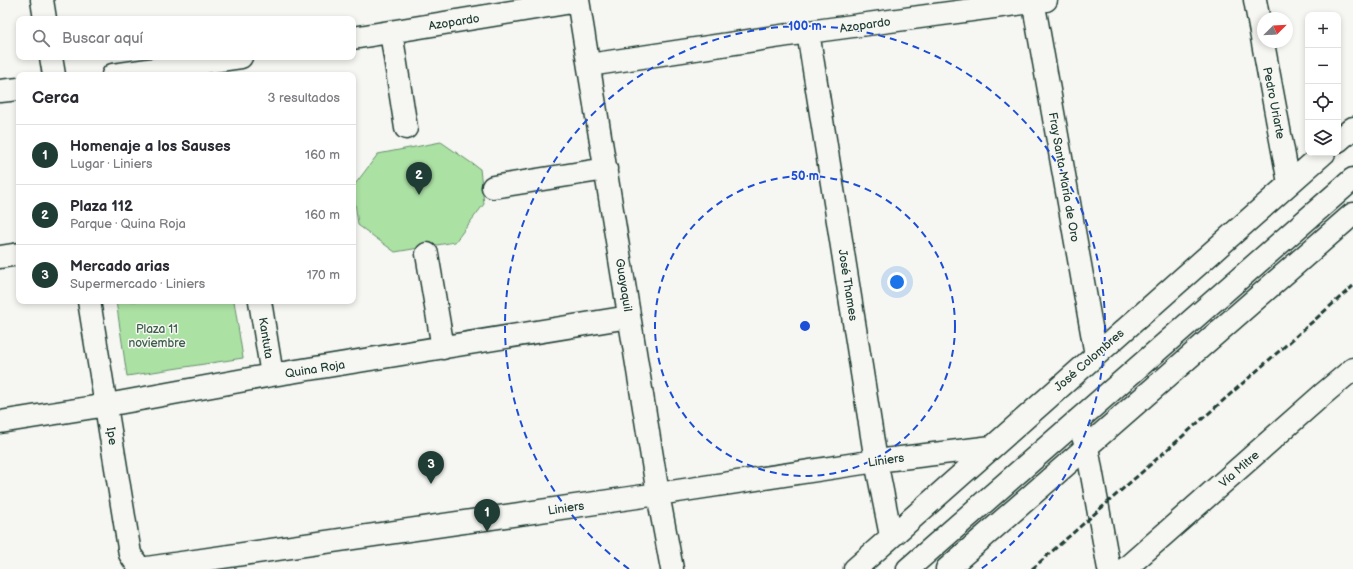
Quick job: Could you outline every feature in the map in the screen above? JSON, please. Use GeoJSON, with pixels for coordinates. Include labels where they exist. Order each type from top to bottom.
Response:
{"type":"FeatureCollection","features":[{"type":"Feature","properties":{"kind":"street"},"geometry":{"type":"LineString","coordinates":[[42,0],[45,16]]}},
{"type":"Feature","properties":{"kind":"street","name":"Azopardo"},"geometry":{"type":"LineString","coordinates":[[356,38],[578,0]]}},
{"type":"Feature","properties":{"kind":"street","name":"Guayaquil"},"geometry":{"type":"LineString","coordinates":[[578,0],[658,494],[672,569]]}},
{"type":"Feature","properties":{"kind":"street","name":"Pedro Uriarte"},"geometry":{"type":"LineString","coordinates":[[1255,0],[1289,183]]}},
{"type":"Feature","properties":{"kind":"street","name":"Azopardo"},"geometry":{"type":"LineString","coordinates":[[588,65],[808,32],[1037,1]]}},
{"type":"Feature","properties":{"kind":"street","name":"Fray Santa María de Oro"},"geometry":{"type":"LineString","coordinates":[[1037,1],[1096,355]]}},
{"type":"Feature","properties":{"kind":"street"},"geometry":{"type":"LineString","coordinates":[[390,32],[406,128]]}},
{"type":"Feature","properties":{"kind":"street","name":"José Thames"},"geometry":{"type":"LineString","coordinates":[[808,32],[876,461],[891,536]]}},
{"type":"Feature","properties":{"kind":"street"},"geometry":{"type":"LineString","coordinates":[[52,60],[54,72]]}},
{"type":"Feature","properties":{"kind":"street"},"geometry":{"type":"LineString","coordinates":[[145,72],[229,64]]}},
{"type":"Feature","properties":{"kind":"street"},"geometry":{"type":"LineString","coordinates":[[0,92],[16,89]]}},
{"type":"Feature","properties":{"kind":"street"},"geometry":{"type":"LineString","coordinates":[[1341,138],[1353,128]]}},
{"type":"Feature","properties":{"kind":"street","name":"José Colombres"},"geometry":{"type":"LineString","coordinates":[[855,569],[1320,156]]}},
{"type":"Feature","properties":{"kind":"street"},"geometry":{"type":"LineString","coordinates":[[493,187],[606,169]]}},
{"type":"Feature","properties":{"kind":"street"},"geometry":{"type":"LineString","coordinates":[[908,569],[1353,179]]}},
{"type":"Feature","properties":{"kind":"street"},"geometry":{"type":"LineString","coordinates":[[947,569],[1353,214]]}},
{"type":"Feature","properties":{"kind":"street"},"geometry":{"type":"LineString","coordinates":[[0,257],[16,254]]}},
{"type":"Feature","properties":{"kind":"street"},"geometry":{"type":"LineString","coordinates":[[427,254],[443,348]]}},
{"type":"Feature","properties":{"kind":"street","name":"Ipe"},"geometry":{"type":"LineString","coordinates":[[90,304],[130,554],[140,569]]}},
{"type":"Feature","properties":{"kind":"street","name":"Kantuta"},"geometry":{"type":"LineString","coordinates":[[260,304],[272,375]]}},
{"type":"Feature","properties":{"kind":"street","name":"Quina Roja"},"geometry":{"type":"LineString","coordinates":[[0,422],[107,405],[272,375],[629,317]]}},
{"type":"Feature","properties":{"kind":"street","name":"Vía Mitre"},"geometry":{"type":"LineString","coordinates":[[1125,569],[1353,369]]}},
{"type":"Feature","properties":{"kind":"street"},"geometry":{"type":"LineString","coordinates":[[1322,395],[1353,390]]}},
{"type":"Feature","properties":{"kind":"street"},"geometry":{"type":"LineString","coordinates":[[1077,421],[1087,446],[1109,569]]}},
{"type":"Feature","properties":{"kind":"street","name":"Liniers"},"geometry":{"type":"LineString","coordinates":[[140,569],[876,461],[992,447]]}},
{"type":"Feature","properties":{"kind":"green space"},"geometry":{"type":"Polygon","coordinates":[[[441,142],[480,169],[484,204],[455,242],[395,252],[358,225],[356,210],[356,183],[378,154],[441,142]]]}},
{"type":"Feature","properties":{"kind":"green space","name":"Plaza 11 noviembre"},"geometry":{"type":"Polygon","coordinates":[[[116,304],[234,304],[243,358],[127,376],[116,304]]]}},
{"type":"Feature","properties":{"kind":"railway"},"geometry":{"type":"LineString","coordinates":[[1032,569],[1353,286]]}},
{"type":"Feature","properties":{"kind":"place","name":"Plaza 112"},"geometry":{"type":"Point","coordinates":[419,195]}},
{"type":"Feature","properties":{"kind":"place","name":"Mercado arias"},"geometry":{"type":"Point","coordinates":[431,484]}},
{"type":"Feature","properties":{"kind":"place","name":"Homenaje a los Sauses"},"geometry":{"type":"Point","coordinates":[487,532]}}]}
